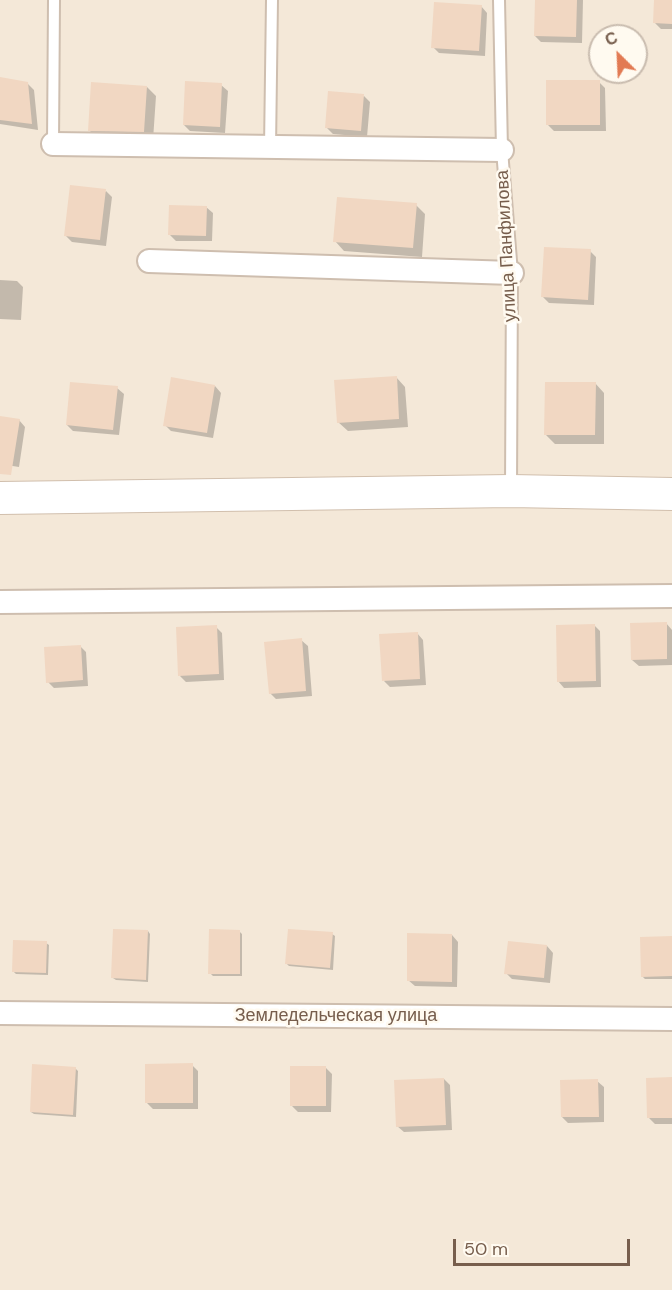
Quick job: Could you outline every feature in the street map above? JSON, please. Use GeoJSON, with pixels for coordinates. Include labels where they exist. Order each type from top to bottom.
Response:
{"type":"FeatureCollection","features":[{"type":"Feature","properties":{"kind":"main road"},"geometry":{"type":"LineString","coordinates":[[0,498],[511,491],[672,494]]}},
{"type":"Feature","properties":{"kind":"street"},"geometry":{"type":"LineString","coordinates":[[53,144],[270,149],[502,150]]}},
{"type":"Feature","properties":{"kind":"street"},"geometry":{"type":"LineString","coordinates":[[149,261],[512,273]]}},
{"type":"Feature","properties":{"kind":"street"},"geometry":{"type":"LineString","coordinates":[[0,602],[672,596]]}},
{"type":"Feature","properties":{"kind":"street","name":"Земледельческая улица"},"geometry":{"type":"LineString","coordinates":[[0,1013],[672,1019]]}},
{"type":"Feature","properties":{"kind":"lane"},"geometry":{"type":"LineString","coordinates":[[53,144],[54,0]]}},
{"type":"Feature","properties":{"kind":"lane"},"geometry":{"type":"LineString","coordinates":[[270,149],[272,0]]}},
{"type":"Feature","properties":{"kind":"lane","name":"улица Панфилова"},"geometry":{"type":"LineString","coordinates":[[499,0],[502,150],[512,273],[511,491]]}},
{"type":"Feature","properties":{"kind":"shaded area"},"geometry":{"type":"Polygon","coordinates":[[[0,0],[672,0],[672,1290],[0,1290],[0,0]]]}},
{"type":"Feature","properties":{"kind":"building"},"geometry":{"type":"Polygon","coordinates":[[[535,0],[577,0],[576,37],[534,36],[535,0]]]}},
{"type":"Feature","properties":{"kind":"building"},"geometry":{"type":"Polygon","coordinates":[[[654,0],[672,0],[672,24],[653,23],[654,0]]]}},
{"type":"Feature","properties":{"kind":"building"},"geometry":{"type":"Polygon","coordinates":[[[434,2],[482,5],[479,51],[431,48],[434,2]]]}},
{"type":"Feature","properties":{"kind":"building"},"geometry":{"type":"Polygon","coordinates":[[[0,77],[28,82],[32,124],[0,120],[0,77]]]}},
{"type":"Feature","properties":{"kind":"building"},"geometry":{"type":"Polygon","coordinates":[[[546,80],[588,80],[588,84],[600,84],[600,125],[546,125],[546,80]]]}},
{"type":"Feature","properties":{"kind":"building"},"geometry":{"type":"Polygon","coordinates":[[[185,81],[222,83],[220,127],[183,125],[185,81]]]}},
{"type":"Feature","properties":{"kind":"building"},"geometry":{"type":"Polygon","coordinates":[[[91,82],[147,86],[144,132],[88,131],[91,82]]]}},
{"type":"Feature","properties":{"kind":"building"},"geometry":{"type":"Polygon","coordinates":[[[328,91],[364,94],[361,131],[325,128],[328,91]]]}},
{"type":"Feature","properties":{"kind":"building"},"geometry":{"type":"Polygon","coordinates":[[[70,185],[106,189],[100,240],[64,236],[70,185]]]}},
{"type":"Feature","properties":{"kind":"building"},"geometry":{"type":"Polygon","coordinates":[[[337,197],[417,203],[413,248],[333,242],[337,197]]]}},
{"type":"Feature","properties":{"kind":"building"},"geometry":{"type":"Polygon","coordinates":[[[169,205],[207,206],[206,236],[168,235],[169,205]]]}},
{"type":"Feature","properties":{"kind":"building"},"geometry":{"type":"Polygon","coordinates":[[[544,247],[591,249],[588,300],[541,297],[544,247]]]}},
{"type":"Feature","properties":{"kind":"building"},"geometry":{"type":"Polygon","coordinates":[[[397,376],[399,419],[337,423],[334,380],[397,376]]]}},
{"type":"Feature","properties":{"kind":"building"},"geometry":{"type":"Polygon","coordinates":[[[171,377],[215,385],[207,433],[163,426],[171,377]]]}},
{"type":"Feature","properties":{"kind":"building"},"geometry":{"type":"Polygon","coordinates":[[[70,382],[118,386],[113,430],[66,425],[70,382]]]}},
{"type":"Feature","properties":{"kind":"building"},"geometry":{"type":"Polygon","coordinates":[[[545,382],[596,382],[595,435],[544,435],[545,382]]]}},
{"type":"Feature","properties":{"kind":"building"},"geometry":{"type":"Polygon","coordinates":[[[0,416],[20,419],[11,475],[0,474],[0,416]]]}},
{"type":"Feature","properties":{"kind":"building"},"geometry":{"type":"Polygon","coordinates":[[[667,622],[667,659],[631,660],[630,623],[667,622]]]}},
{"type":"Feature","properties":{"kind":"building"},"geometry":{"type":"Polygon","coordinates":[[[595,624],[596,681],[557,682],[556,625],[595,624]]]}},
{"type":"Feature","properties":{"kind":"building"},"geometry":{"type":"Polygon","coordinates":[[[217,625],[219,674],[178,676],[176,627],[217,625]]]}},
{"type":"Feature","properties":{"kind":"building"},"geometry":{"type":"Polygon","coordinates":[[[418,632],[420,679],[382,681],[379,634],[418,632]]]}},
{"type":"Feature","properties":{"kind":"building"},"geometry":{"type":"Polygon","coordinates":[[[302,638],[306,691],[269,694],[264,642],[302,638]]]}},
{"type":"Feature","properties":{"kind":"building"},"geometry":{"type":"Polygon","coordinates":[[[81,645],[83,680],[46,683],[44,647],[81,645]]]}},
{"type":"Feature","properties":{"kind":"building"},"geometry":{"type":"Polygon","coordinates":[[[113,929],[148,930],[146,980],[111,978],[113,929]]]}},
{"type":"Feature","properties":{"kind":"building"},"geometry":{"type":"Polygon","coordinates":[[[209,929],[240,930],[240,974],[208,974],[209,929]]]}},
{"type":"Feature","properties":{"kind":"building"},"geometry":{"type":"Polygon","coordinates":[[[288,929],[333,932],[330,968],[285,964],[288,929]]]}},
{"type":"Feature","properties":{"kind":"building"},"geometry":{"type":"Polygon","coordinates":[[[407,933],[452,934],[452,982],[407,981],[407,933]]]}},
{"type":"Feature","properties":{"kind":"building"},"geometry":{"type":"Polygon","coordinates":[[[672,936],[672,976],[641,977],[640,937],[672,936]]]}},
{"type":"Feature","properties":{"kind":"building"},"geometry":{"type":"Polygon","coordinates":[[[13,940],[47,941],[46,973],[12,972],[13,940]]]}},
{"type":"Feature","properties":{"kind":"building"},"geometry":{"type":"Polygon","coordinates":[[[508,941],[547,945],[544,978],[504,974],[508,941]]]}},
{"type":"Feature","properties":{"kind":"building"},"geometry":{"type":"Polygon","coordinates":[[[193,1063],[193,1103],[145,1103],[145,1064],[193,1063]]]}},
{"type":"Feature","properties":{"kind":"building"},"geometry":{"type":"Polygon","coordinates":[[[32,1064],[76,1067],[73,1115],[30,1112],[32,1064]]]}},
{"type":"Feature","properties":{"kind":"building"},"geometry":{"type":"Polygon","coordinates":[[[290,1066],[326,1066],[326,1106],[290,1106],[290,1066]]]}},
{"type":"Feature","properties":{"kind":"building"},"geometry":{"type":"Polygon","coordinates":[[[672,1077],[672,1118],[647,1118],[646,1078],[672,1077]]]}},
{"type":"Feature","properties":{"kind":"building"},"geometry":{"type":"Polygon","coordinates":[[[444,1078],[446,1125],[396,1127],[394,1080],[444,1078]]]}},
{"type":"Feature","properties":{"kind":"building"},"geometry":{"type":"Polygon","coordinates":[[[598,1079],[599,1117],[561,1117],[560,1080],[598,1079]]]}}]}
